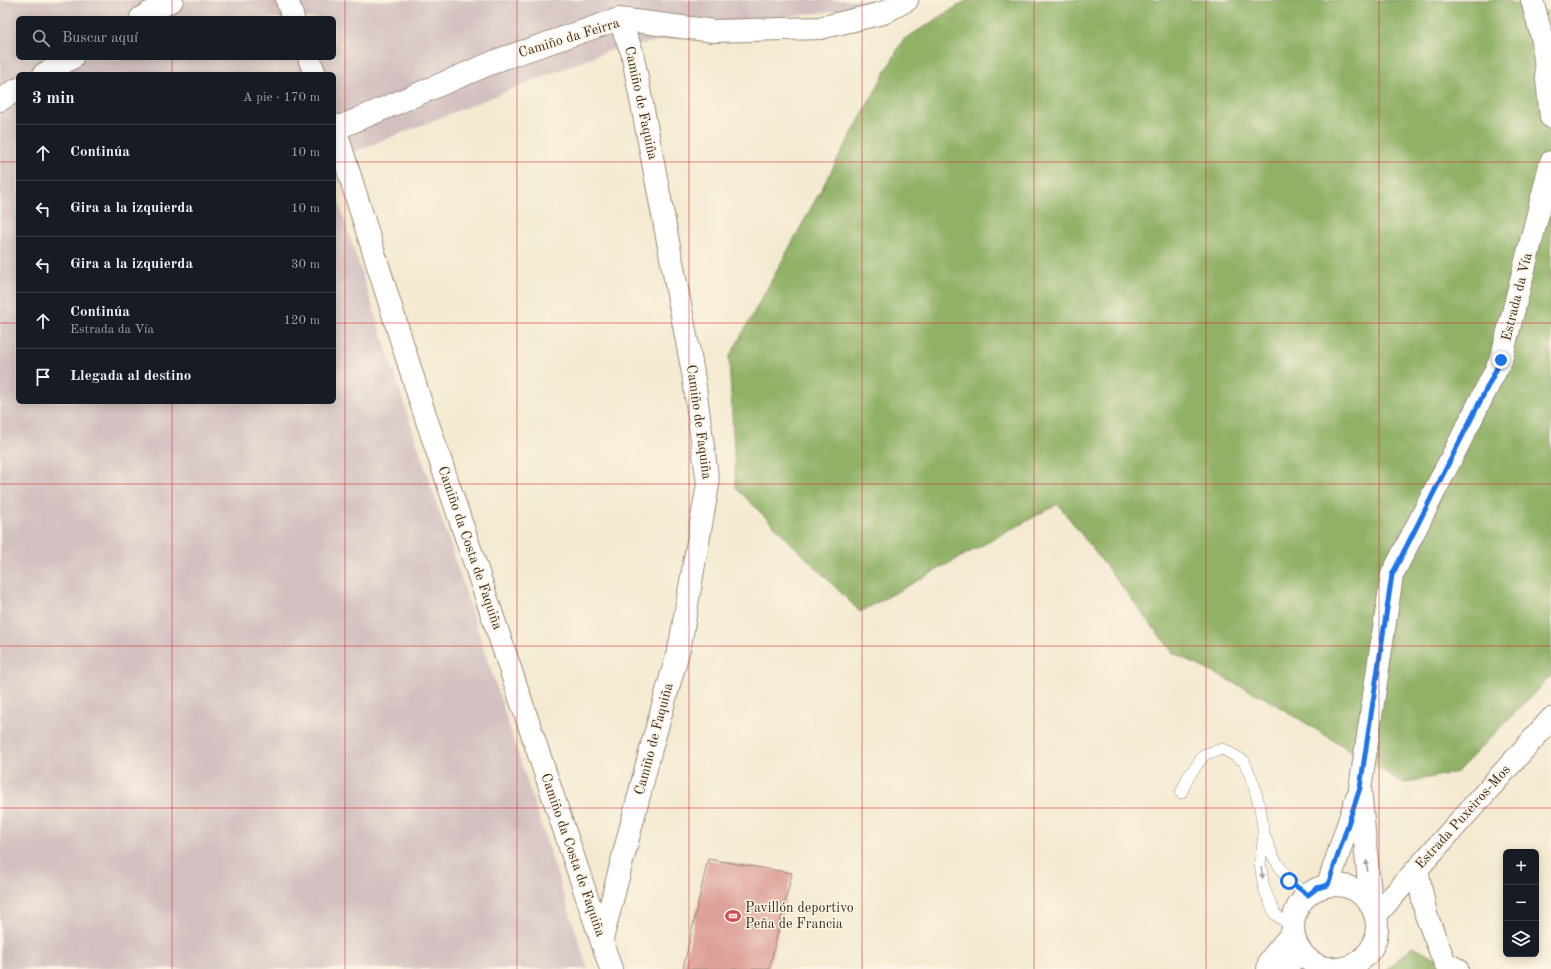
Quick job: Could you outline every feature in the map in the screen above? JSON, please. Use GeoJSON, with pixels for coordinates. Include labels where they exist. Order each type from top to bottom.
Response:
{"type":"FeatureCollection","features":[{"type":"Feature","properties":{"kind":"street"},"geometry":{"type":"LineString","coordinates":[[144,16],[172,0]]}},
{"type":"Feature","properties":{"kind":"street"},"geometry":{"type":"LineString","coordinates":[[287,0],[292,16]]}},
{"type":"Feature","properties":{"kind":"street","name":"Camiño da Feirra"},"geometry":{"type":"LineString","coordinates":[[336,127],[501,59],[619,20],[714,31],[820,28],[883,13],[907,0]]}},
{"type":"Feature","properties":{"kind":"street"},"geometry":{"type":"LineString","coordinates":[[1532,0],[1543,41],[1551,117]]}},
{"type":"Feature","properties":{"kind":"street","name":"Camiño de Faquiña"},"geometry":{"type":"LineString","coordinates":[[602,939],[652,745],[680,645],[708,484],[693,373],[632,52],[619,20]]}},
{"type":"Feature","properties":{"kind":"street"},"geometry":{"type":"LineString","coordinates":[[48,72],[68,60]]}},
{"type":"Feature","properties":{"kind":"street"},"geometry":{"type":"LineString","coordinates":[[310,60],[314,72]]}},
{"type":"Feature","properties":{"kind":"street"},"geometry":{"type":"LineString","coordinates":[[0,100],[16,90]]}},
{"type":"Feature","properties":{"kind":"street","name":"Camiño da Costa de Faquiña"},"geometry":{"type":"LineString","coordinates":[[336,130],[420,400],[611,969]]}},
{"type":"Feature","properties":{"kind":"street","name":"Estrada da Vía"},"geometry":{"type":"LineString","coordinates":[[1360,788],[1392,575],[1501,360],[1551,162]]}},
{"type":"Feature","properties":{"kind":"street","name":"Estrada Puxeiros-Mos"},"geometry":{"type":"LineString","coordinates":[[1373,910],[1417,869],[1551,719]]}},
{"type":"Feature","properties":{"kind":"street"},"geometry":{"type":"LineString","coordinates":[[1328,885],[1360,788]]}},
{"type":"Feature","properties":{"kind":"street"},"geometry":{"type":"LineString","coordinates":[[1296,937],[1310,960],[1320,966],[1332,969],[1355,966],[1371,948],[1376,938],[1377,927],[1373,910],[1360,788]]}},
{"type":"Feature","properties":{"kind":"street"},"geometry":{"type":"LineString","coordinates":[[1417,869],[1426,915],[1445,963],[1457,969]]}},
{"type":"Feature","properties":{"kind":"street"},"geometry":{"type":"LineString","coordinates":[[1284,969],[1296,937],[1294,915],[1299,904],[1317,888],[1328,885],[1341,885],[1353,888],[1363,896],[1373,910]]}},
{"type":"Feature","properties":{"kind":"street"},"geometry":{"type":"LineString","coordinates":[[1268,969],[1270,960],[1296,937]]}},
{"type":"Feature","properties":{"kind":"lane"},"geometry":{"type":"LineString","coordinates":[[1181,793],[1188,777],[1205,754],[1223,749],[1244,761],[1253,782],[1260,808],[1264,834],[1274,858],[1289,881],[1308,895]]}},
{"type":"Feature","properties":{"kind":"lane"},"geometry":{"type":"LineString","coordinates":[[1264,834],[1260,863],[1264,888],[1275,914],[1296,937]]}},
{"type":"Feature","properties":{"kind":"shaded area"},"geometry":{"type":"Polygon","coordinates":[[[0,0],[875,0],[860,8],[797,15],[608,51],[336,159],[336,72],[16,72],[16,404],[336,404],[336,194],[588,969],[0,969],[0,0]]]}},
{"type":"Feature","properties":{"kind":"green space"},"geometry":{"type":"Polygon","coordinates":[[[967,0],[1504,0],[1551,12],[1551,676],[1457,772],[1403,783],[1265,698],[1173,653],[1058,504],[860,612],[736,488],[729,358],[903,40],[967,0]]]}},
{"type":"Feature","properties":{"kind":"green space"},"geometry":{"type":"Polygon","coordinates":[[[1413,946],[1457,969],[1387,969],[1413,946]]]}},
{"type":"Feature","properties":{"kind":"building","name":"Pavillón deportivo Peña de Francia"},"geometry":{"type":"Polygon","coordinates":[[[708,859],[792,873],[769,969],[683,969],[708,859]]]}},
{"type":"Feature","properties":{"kind":"place","name":"Pavillón deportivo Peña de Francia"},"geometry":{"type":"Point","coordinates":[733,916]}},
{"type":"Feature","properties":{"kind":"route"},"geometry":{"type":"LineString","coordinates":[[1289,881],[1308,895],[1317,888],[1328,885],[1360,788],[1392,575],[1501,360]]}}]}
